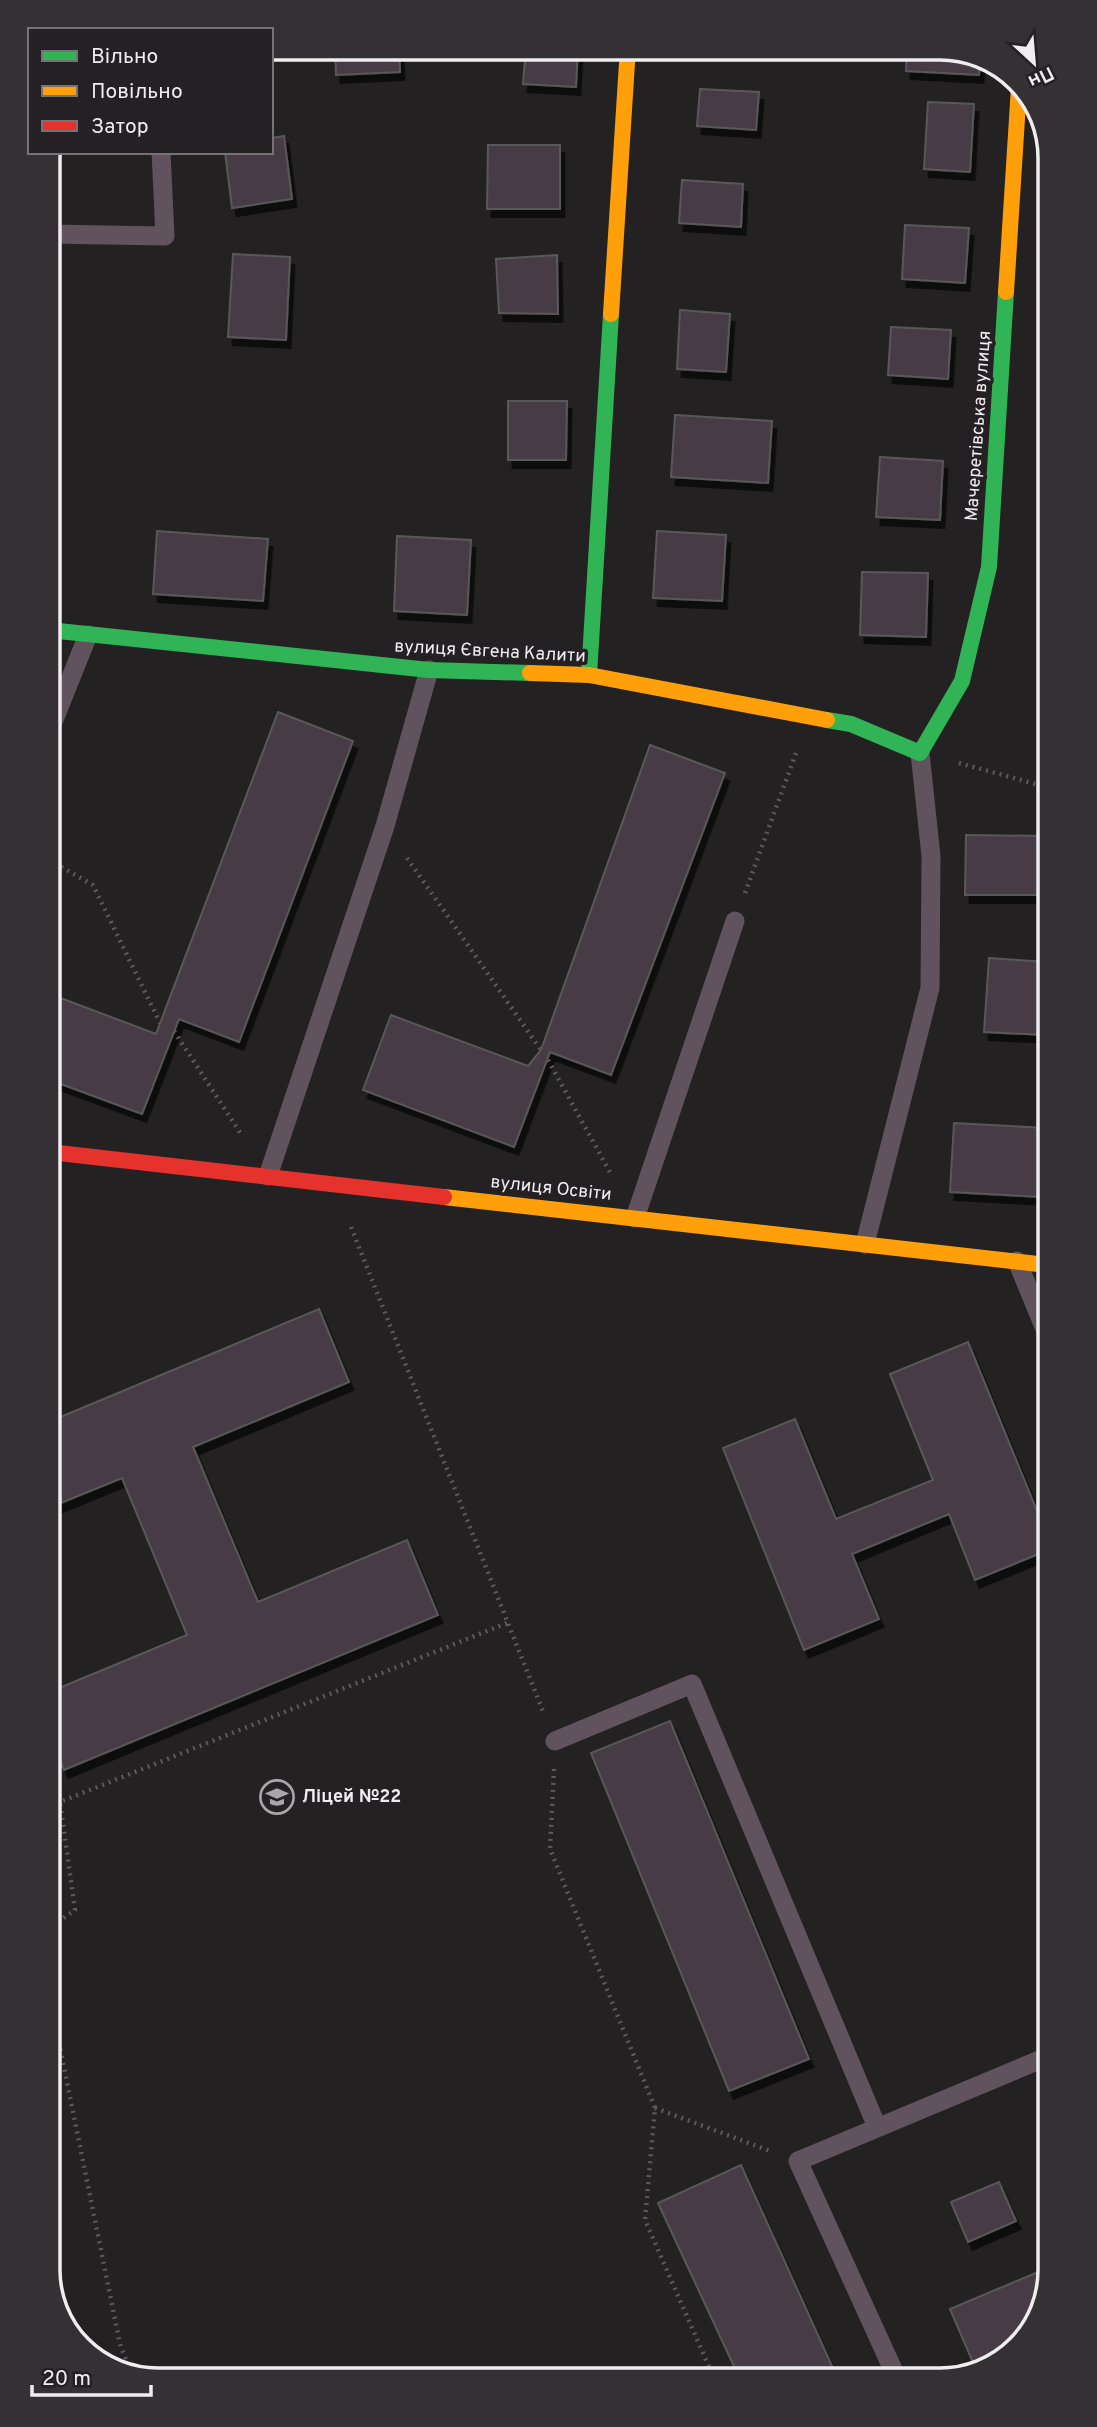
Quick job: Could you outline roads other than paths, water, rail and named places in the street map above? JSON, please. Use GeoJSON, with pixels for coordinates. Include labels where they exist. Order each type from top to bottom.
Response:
{"type":"FeatureCollection","features":[{"type":"Feature","properties":{"kind":"street"},"geometry":{"type":"LineString","coordinates":[[589,675],[627,60]]}},
{"type":"Feature","properties":{"kind":"street","name":"Мачеретівська вулиця"},"geometry":{"type":"LineString","coordinates":[[920,753],[962,681],[989,567],[1018,100]]}},
{"type":"Feature","properties":{"kind":"street","name":"вулиця Євгена Калити"},"geometry":{"type":"LineString","coordinates":[[60,631],[429,670],[589,675],[851,723],[920,753]]}},
{"type":"Feature","properties":{"kind":"street","name":"вулиця Освіти"},"geometry":{"type":"LineString","coordinates":[[60,1153],[1038,1264]]}},
{"type":"Feature","properties":{"kind":"lane"},"geometry":{"type":"LineString","coordinates":[[60,234],[165,236],[161,154]]}},
{"type":"Feature","properties":{"kind":"lane"},"geometry":{"type":"LineString","coordinates":[[60,705],[88,635]]}},
{"type":"Feature","properties":{"kind":"lane"},"geometry":{"type":"LineString","coordinates":[[268,1176],[385,826],[429,670]]}},
{"type":"Feature","properties":{"kind":"lane"},"geometry":{"type":"LineString","coordinates":[[865,1244],[930,989],[931,856],[920,753]]}},
{"type":"Feature","properties":{"kind":"lane"},"geometry":{"type":"LineString","coordinates":[[635,1218],[735,921]]}},
{"type":"Feature","properties":{"kind":"lane"},"geometry":{"type":"LineString","coordinates":[[1017,1261],[1038,1312]]}},
{"type":"Feature","properties":{"kind":"lane"},"geometry":{"type":"LineString","coordinates":[[555,1741],[692,1684],[877,2127]]}},
{"type":"Feature","properties":{"kind":"lane"},"geometry":{"type":"LineString","coordinates":[[892,2368],[797,2161],[1038,2061]]}},
{"type":"Feature","properties":{"kind":"place","name":"Ліцей №22"},"geometry":{"type":"Point","coordinates":[277,1797]}}]}
